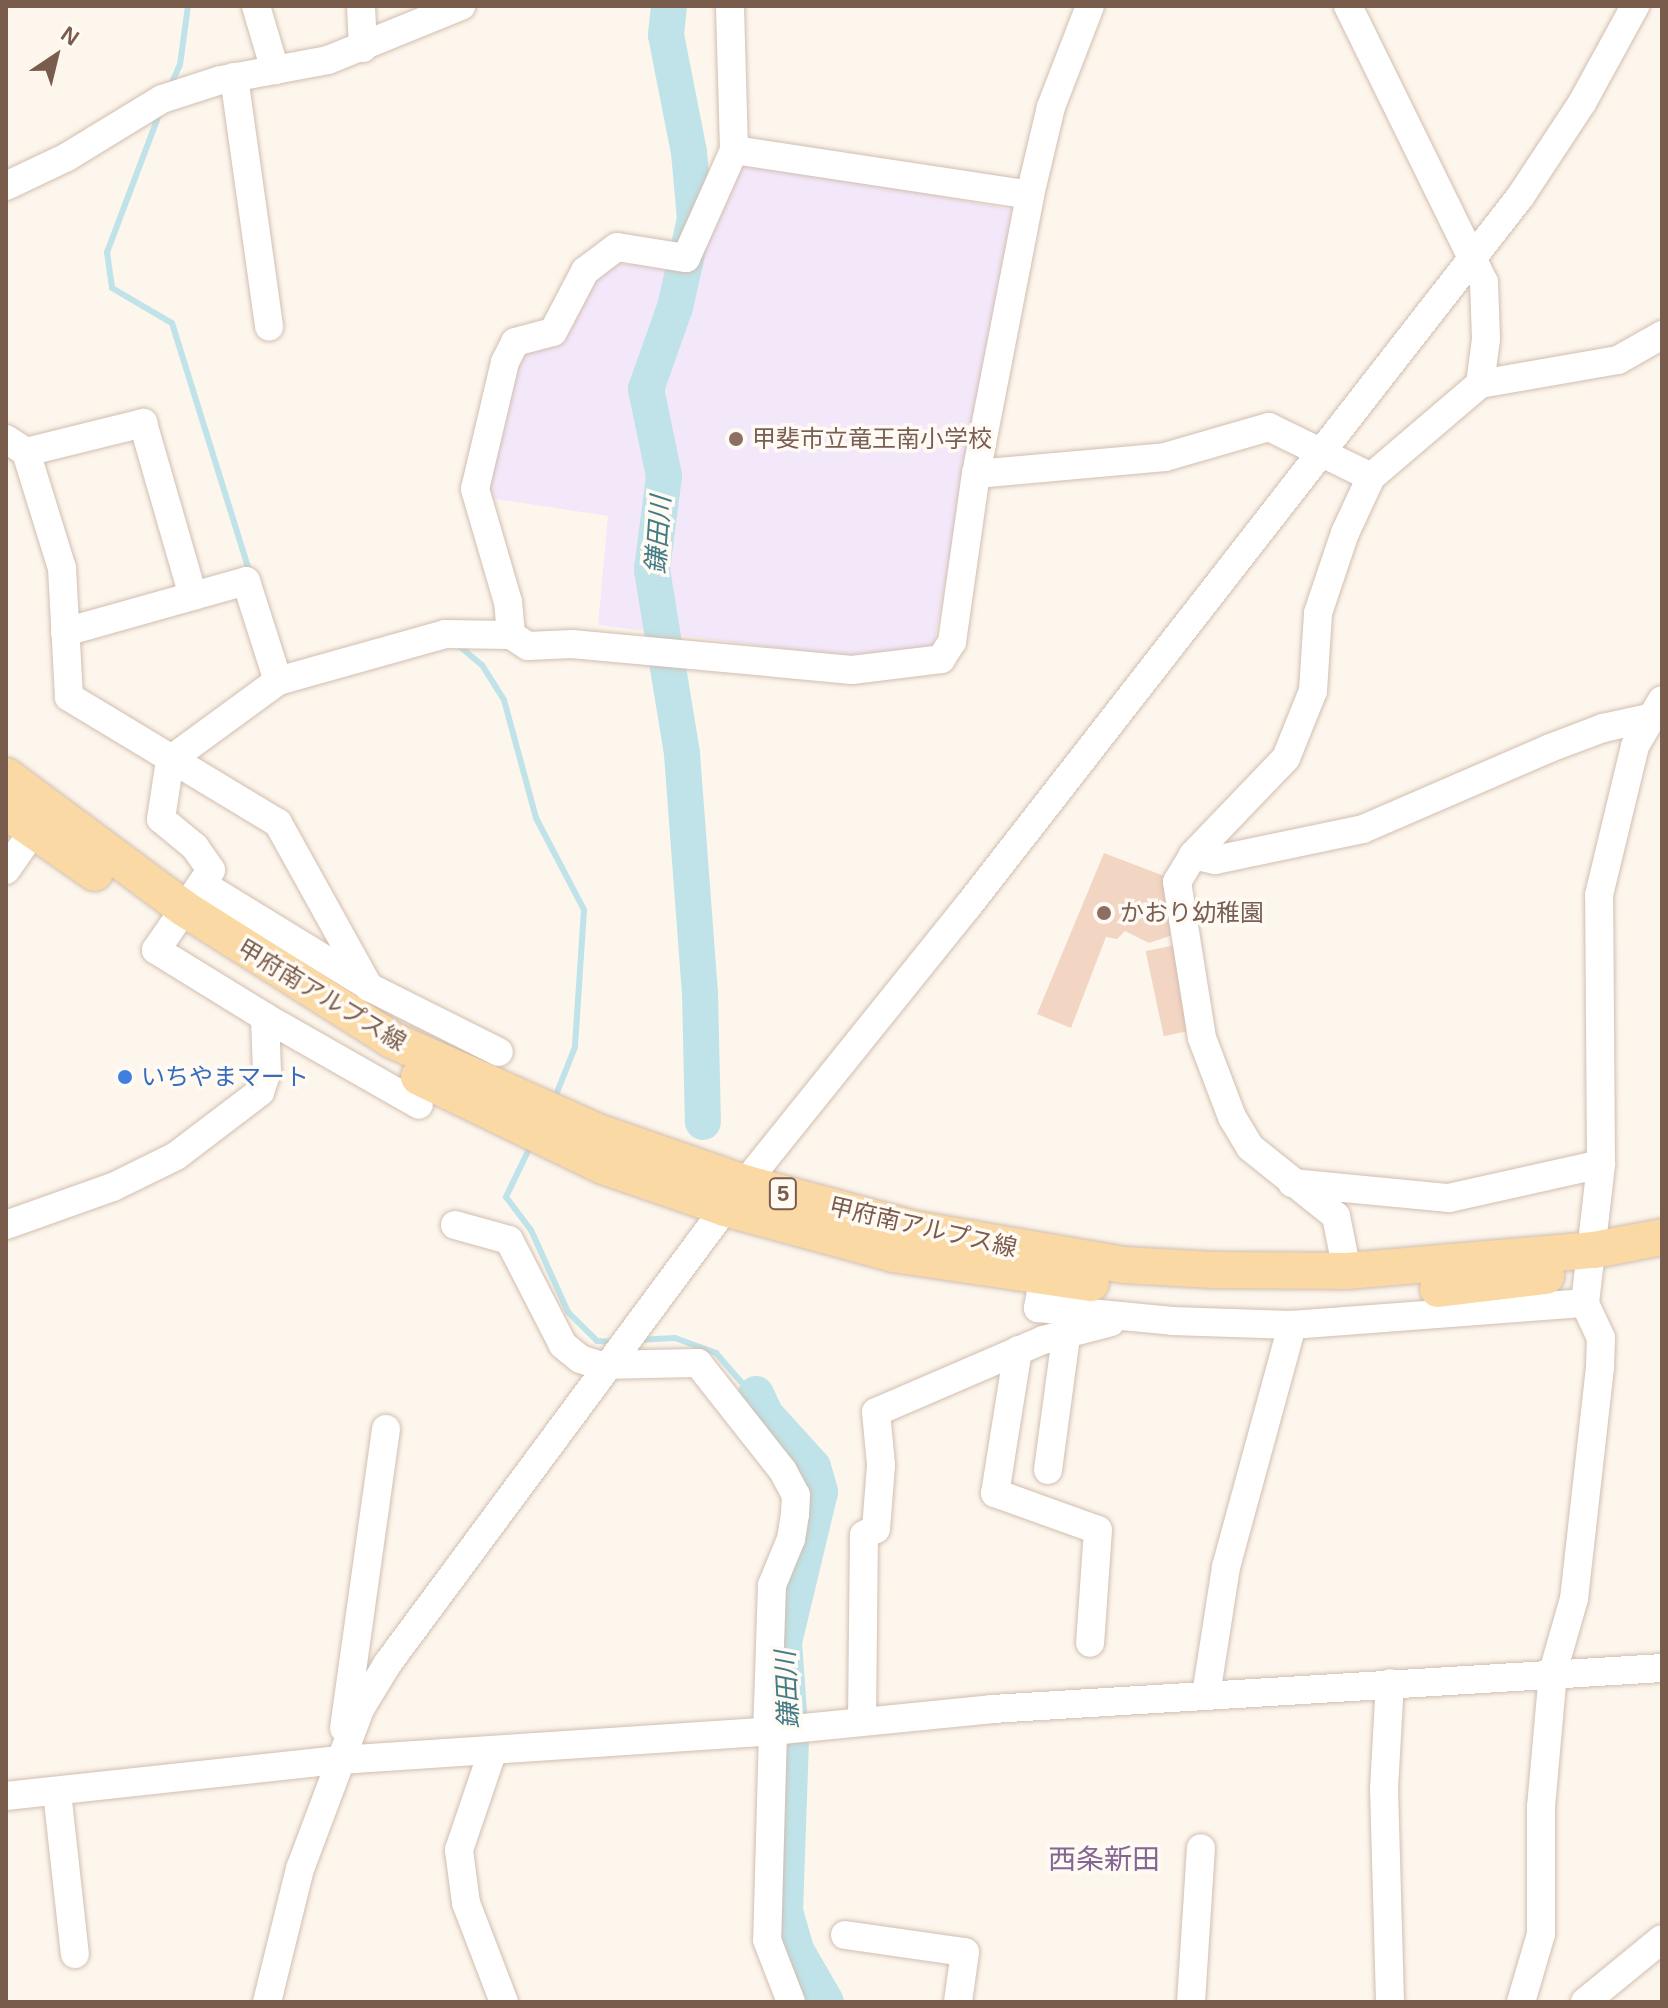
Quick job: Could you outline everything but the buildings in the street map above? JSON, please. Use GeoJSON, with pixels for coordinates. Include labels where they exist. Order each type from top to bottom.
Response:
{"type":"FeatureCollection","features":[{"type":"Feature","properties":{"kind":"main road","name":"甲府南アルプス線"},"geometry":{"type":"LineString","coordinates":[[6,776],[187,907],[325,1026],[456,1097],[603,1166],[736,1196],[894,1254],[1045,1266],[1347,1271],[1662,1257]]}},
{"type":"Feature","properties":{"kind":"main road","name":"甲府南アルプス線"},"geometry":{"type":"LineString","coordinates":[[20,821],[187,907]]}},
{"type":"Feature","properties":{"kind":"main road","name":"甲府南アルプス線"},"geometry":{"type":"LineString","coordinates":[[1045,1266],[1144,1289],[1366,1294],[1497,1284],[1662,1237]]}},
{"type":"Feature","properties":{"kind":"street"},"geometry":{"type":"LineString","coordinates":[[256,6],[275,70]]}},
{"type":"Feature","properties":{"kind":"street"},"geometry":{"type":"LineString","coordinates":[[361,6],[363,48]]}},
{"type":"Feature","properties":{"kind":"street"},"geometry":{"type":"LineString","coordinates":[[6,186],[67,157],[162,99],[234,77],[363,48],[426,13],[461,6]]}},
{"type":"Feature","properties":{"kind":"street"},"geometry":{"type":"LineString","coordinates":[[511,635],[508,602],[475,489],[505,362],[515,342],[553,332],[585,271],[617,247],[686,258],[734,150],[730,6]]}},
{"type":"Feature","properties":{"kind":"street"},"geometry":{"type":"LineString","coordinates":[[419,1105],[156,950],[211,870],[206,859],[161,819],[170,760],[278,681],[445,634],[511,635],[528,646],[572,644],[852,670],[941,659],[952,642],[976,474],[1030,195],[1051,107],[1090,6]]}},
{"type":"Feature","properties":{"kind":"street"},"geometry":{"type":"LineString","coordinates":[[1348,6],[1484,282],[1486,339],[1480,384]]}},
{"type":"Feature","properties":{"kind":"street"},"geometry":{"type":"LineString","coordinates":[[267,2002],[300,1869],[360,1709],[388,1663],[736,1196],[1473,256],[1549,154],[1635,6]]}},
{"type":"Feature","properties":{"kind":"street"},"geometry":{"type":"LineString","coordinates":[[234,77],[269,327]]}},
{"type":"Feature","properties":{"kind":"street"},"geometry":{"type":"LineString","coordinates":[[734,150],[1030,195]]}},
{"type":"Feature","properties":{"kind":"street"},"geometry":{"type":"LineString","coordinates":[[1347,1271],[1336,1216],[1250,1147],[1232,1117],[1202,1038],[1177,902],[1177,882],[1193,855],[1286,758],[1313,691],[1318,613],[1345,533],[1371,477],[1480,384],[1618,360],[1662,335]]}},
{"type":"Feature","properties":{"kind":"street"},"geometry":{"type":"LineString","coordinates":[[193,596],[143,423],[16,446],[62,568],[69,697],[278,823],[369,987]]}},
{"type":"Feature","properties":{"kind":"street"},"geometry":{"type":"LineString","coordinates":[[976,474],[1165,457],[1269,427],[1371,477]]}},
{"type":"Feature","properties":{"kind":"street"},"geometry":{"type":"LineString","coordinates":[[65,632],[246,581],[278,681]]}},
{"type":"Feature","properties":{"kind":"street"},"geometry":{"type":"LineString","coordinates":[[1193,855],[1215,860],[1363,829],[1550,748],[1655,709]]}},
{"type":"Feature","properties":{"kind":"street"},"geometry":{"type":"LineString","coordinates":[[1522,2001],[1541,1934],[1541,1807],[1553,1672],[1574,1599],[1600,1367],[1601,1338],[1585,1303],[1593,1259],[1601,1164],[1599,895],[1635,746],[1655,709]]}},
{"type":"Feature","properties":{"kind":"street"},"geometry":{"type":"LineString","coordinates":[[6,870],[20,821]]}},
{"type":"Feature","properties":{"kind":"street"},"geometry":{"type":"LineString","coordinates":[[187,907],[369,987],[499,1052]]}},
{"type":"Feature","properties":{"kind":"street"},"geometry":{"type":"LineString","coordinates":[[6,1225],[113,1187],[176,1156],[246,1106],[260,1092],[267,1072],[265,1017]]}},
{"type":"Feature","properties":{"kind":"street"},"geometry":{"type":"LineString","coordinates":[[1292,1183],[1449,1198],[1601,1164]]}},
{"type":"Feature","properties":{"kind":"street"},"geometry":{"type":"LineString","coordinates":[[455,1225],[509,1240],[563,1345],[580,1359],[698,1363],[783,1471],[796,1495],[791,1539],[772,1585],[767,1940],[791,2002]]}},
{"type":"Feature","properties":{"kind":"street"},"geometry":{"type":"LineString","coordinates":[[1045,1266],[1038,1308],[1132,1318],[1292,1325],[1585,1303]]}},
{"type":"Feature","properties":{"kind":"street"},"geometry":{"type":"LineString","coordinates":[[862,1721],[864,1535],[876,1529],[881,1465],[876,1412],[1018,1350],[1132,1318]]}},
{"type":"Feature","properties":{"kind":"street"},"geometry":{"type":"LineString","coordinates":[[1206,1695],[1226,1567],[1292,1325]]}},
{"type":"Feature","properties":{"kind":"street"},"geometry":{"type":"LineString","coordinates":[[1048,1470],[1066,1336]]}},
{"type":"Feature","properties":{"kind":"street"},"geometry":{"type":"LineString","coordinates":[[1018,1350],[995,1493],[1098,1530],[1090,1643]]}},
{"type":"Feature","properties":{"kind":"street"},"geometry":{"type":"LineString","coordinates":[[339,1760],[386,1429]]}},
{"type":"Feature","properties":{"kind":"street"},"geometry":{"type":"LineString","coordinates":[[6,1796],[57,1792],[137,1778],[339,1760],[771,1731],[862,1721],[1206,1695],[1553,1672],[1662,1668]]}},
{"type":"Feature","properties":{"kind":"street"},"geometry":{"type":"LineString","coordinates":[[1390,1683],[1384,1789],[1392,2000]]}},
{"type":"Feature","properties":{"kind":"street"},"geometry":{"type":"LineString","coordinates":[[493,1750],[459,1850],[466,1903],[504,2002]]}},
{"type":"Feature","properties":{"kind":"street"},"geometry":{"type":"LineString","coordinates":[[57,1792],[75,1954]]}},
{"type":"Feature","properties":{"kind":"street"},"geometry":{"type":"LineString","coordinates":[[1191,2002],[1201,1848]]}},
{"type":"Feature","properties":{"kind":"street"},"geometry":{"type":"LineString","coordinates":[[845,1935],[965,1952],[958,2002]]}},
{"type":"Feature","properties":{"kind":"street"},"geometry":{"type":"LineString","coordinates":[[1591,2000],[1662,1939]]}},
{"type":"Feature","properties":{"kind":"shaded area","name":"甲斐市立竜王南小学校"},"geometry":{"type":"Polygon","coordinates":[[[747,159],[1013,210],[933,650],[863,659],[598,625],[608,516],[489,498],[485,485],[525,339],[606,264],[692,265],[747,159]]]}},
{"type":"Feature","properties":{"kind":"waterway"},"geometry":{"type":"LineString","coordinates":[[170,87],[180,65],[188,6]]}},
{"type":"Feature","properties":{"kind":"waterway","name":"鎌田川"},"geometry":{"type":"LineString","coordinates":[[669,6],[666,35],[689,152],[695,219],[675,307],[646,389],[664,476],[652,570],[682,754],[700,993],[703,1122]]}},
{"type":"Feature","properties":{"kind":"waterway"},"geometry":{"type":"LineString","coordinates":[[160,112],[107,252],[112,288],[172,323],[250,573]]}},
{"type":"Feature","properties":{"kind":"waterway"},"geometry":{"type":"LineString","coordinates":[[458,645],[482,665],[504,700],[536,818],[584,910],[575,1047],[554,1100]]}},
{"type":"Feature","properties":{"kind":"waterway"},"geometry":{"type":"LineString","coordinates":[[531,1145],[506,1197],[531,1230],[568,1312],[597,1341],[615,1342]]}},
{"type":"Feature","properties":{"kind":"waterway"},"geometry":{"type":"LineString","coordinates":[[638,1340],[675,1338],[716,1353],[787,1435]]}},
{"type":"Feature","properties":{"kind":"waterway","name":"鎌田川"},"geometry":{"type":"LineString","coordinates":[[756,1394],[766,1415],[813,1467],[820,1492],[784,1642],[791,1740],[785,1911],[796,1950],[826,2002]]}},
{"type":"Feature","properties":{"kind":"place","name":"甲斐市立竜王南小学校"},"geometry":{"type":"Point","coordinates":[736,439]}},
{"type":"Feature","properties":{"kind":"place","name":"かおり幼稚園"},"geometry":{"type":"Point","coordinates":[1104,913]}},
{"type":"Feature","properties":{"kind":"place","name":"いちやまマート"},"geometry":{"type":"Point","coordinates":[125,1077]}},
{"type":"Feature","properties":{"kind":"district","name":"西条新田"},"geometry":{"type":"Point","coordinates":[1104,1860]}}]}
